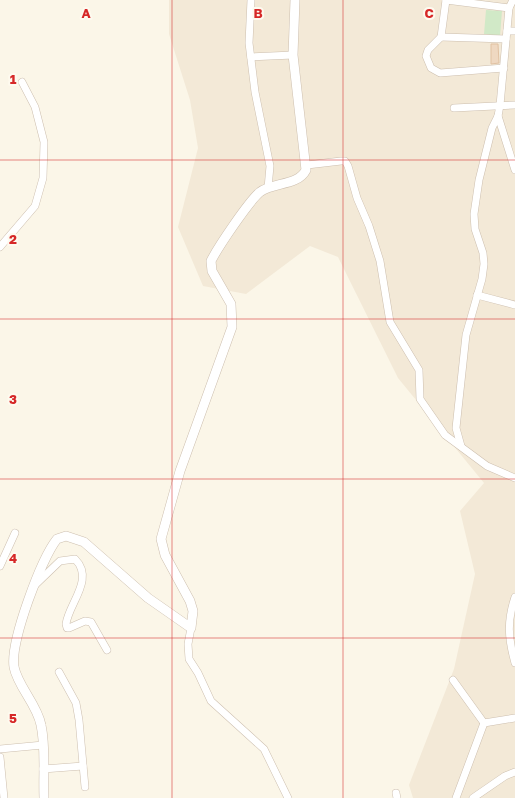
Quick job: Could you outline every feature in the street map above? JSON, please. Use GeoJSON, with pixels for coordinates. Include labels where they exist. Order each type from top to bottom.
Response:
{"type":"FeatureCollection","features":[{"type":"Feature","properties":{"kind":"street"},"geometry":{"type":"LineString","coordinates":[[251,0],[249,43],[255,92],[270,166],[268,188]]}},
{"type":"Feature","properties":{"kind":"street"},"geometry":{"type":"LineString","coordinates":[[288,798],[264,749],[211,701],[198,673],[189,659],[188,644],[193,611],[190,601],[164,555],[161,539],[180,471],[232,327],[232,304],[212,271],[211,261],[256,196],[268,188],[299,179],[304,175],[307,165],[293,55],[295,0]]}},
{"type":"Feature","properties":{"kind":"street"},"geometry":{"type":"LineString","coordinates":[[504,68],[436,73],[431,68],[426,56],[428,50],[441,37],[446,0],[509,8]]}},
{"type":"Feature","properties":{"kind":"street"},"geometry":{"type":"LineString","coordinates":[[461,446],[456,428],[466,335],[482,278],[484,264],[483,253],[475,229],[474,214],[479,180],[492,128],[498,116],[509,8],[513,0]]}},
{"type":"Feature","properties":{"kind":"street"},"geometry":{"type":"LineString","coordinates":[[441,37],[506,35],[515,31]]}},
{"type":"Feature","properties":{"kind":"street"},"geometry":{"type":"LineString","coordinates":[[251,56],[293,55]]}},
{"type":"Feature","properties":{"kind":"street"},"geometry":{"type":"LineString","coordinates":[[0,247],[35,206],[43,178],[44,142],[36,107],[22,82]]}},
{"type":"Feature","properties":{"kind":"street"},"geometry":{"type":"LineString","coordinates":[[454,108],[515,105]]}},
{"type":"Feature","properties":{"kind":"street"},"geometry":{"type":"LineString","coordinates":[[498,116],[512,150],[515,170]]}},
{"type":"Feature","properties":{"kind":"street"},"geometry":{"type":"LineString","coordinates":[[307,165],[345,161],[348,166],[357,198],[369,226],[380,261],[390,322],[419,370],[420,399],[445,435],[487,466],[515,478]]}},
{"type":"Feature","properties":{"kind":"street"},"geometry":{"type":"LineString","coordinates":[[477,295],[515,305]]}},
{"type":"Feature","properties":{"kind":"street"},"geometry":{"type":"LineString","coordinates":[[0,566],[15,533]]}},
{"type":"Feature","properties":{"kind":"street"},"geometry":{"type":"LineString","coordinates":[[44,798],[41,724],[38,714],[14,668],[16,644],[34,587],[57,539],[66,536],[84,542],[148,598],[191,628]]}},
{"type":"Feature","properties":{"kind":"street"},"geometry":{"type":"LineString","coordinates":[[34,587],[60,561],[75,559],[80,565],[83,574],[82,584],[66,624],[67,628],[85,621],[91,622],[107,650]]}},
{"type":"Feature","properties":{"kind":"street"},"geometry":{"type":"LineString","coordinates":[[515,597],[509,616],[509,634],[515,663]]}},
{"type":"Feature","properties":{"kind":"street"},"geometry":{"type":"LineString","coordinates":[[59,672],[76,703],[85,787]]}},
{"type":"Feature","properties":{"kind":"street"},"geometry":{"type":"LineString","coordinates":[[453,680],[484,723]]}},
{"type":"Feature","properties":{"kind":"street"},"geometry":{"type":"LineString","coordinates":[[484,723],[515,718]]}},
{"type":"Feature","properties":{"kind":"street"},"geometry":{"type":"LineString","coordinates":[[456,798],[484,723]]}},
{"type":"Feature","properties":{"kind":"street"},"geometry":{"type":"LineString","coordinates":[[0,749],[43,745]]}},
{"type":"Feature","properties":{"kind":"street"},"geometry":{"type":"LineString","coordinates":[[0,757],[4,798]]}},
{"type":"Feature","properties":{"kind":"street"},"geometry":{"type":"LineString","coordinates":[[43,769],[83,766]]}},
{"type":"Feature","properties":{"kind":"street"},"geometry":{"type":"LineString","coordinates":[[473,798],[506,776],[515,772]]}},
{"type":"Feature","properties":{"kind":"shaded area"},"geometry":{"type":"Polygon","coordinates":[[[169,0],[515,0],[515,798],[413,798],[409,785],[454,669],[475,574],[460,511],[484,483],[398,378],[338,257],[310,246],[246,294],[203,286],[178,227],[198,148],[190,100],[169,34],[169,0]]]}},
{"type":"Feature","properties":{"kind":"green space"},"geometry":{"type":"Polygon","coordinates":[[[486,10],[502,11],[500,36],[484,34],[486,10]]]}},
{"type":"Feature","properties":{"kind":"building"},"geometry":{"type":"Polygon","coordinates":[[[491,44],[498,44],[499,63],[491,64],[491,44]]]}}]}
